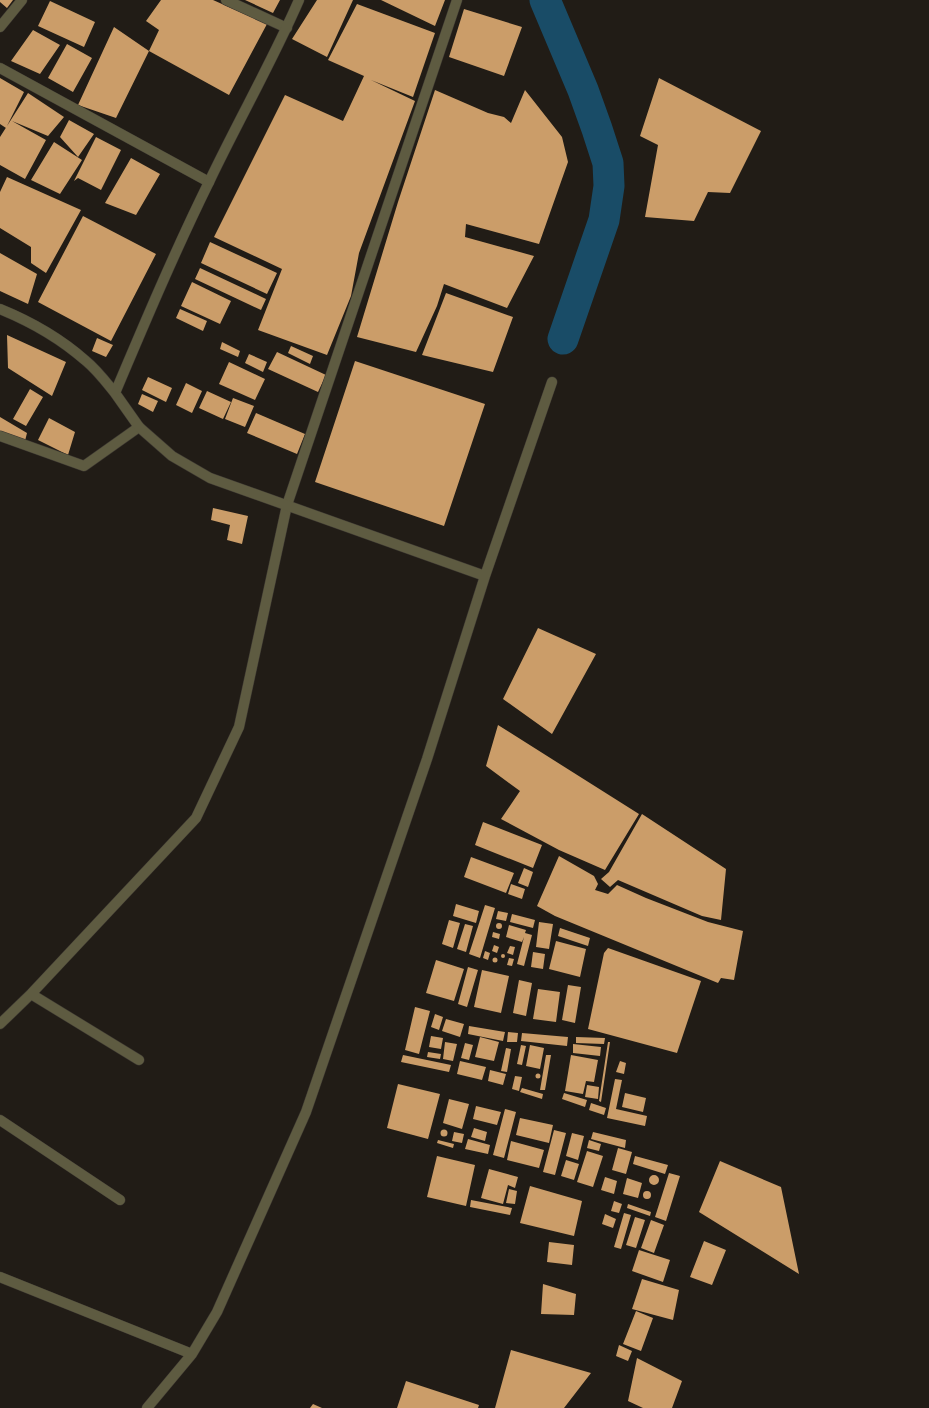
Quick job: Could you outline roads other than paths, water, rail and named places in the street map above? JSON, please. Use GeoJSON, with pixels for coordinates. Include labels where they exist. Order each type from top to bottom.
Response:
{"type":"FeatureCollection","features":[{"type":"Feature","properties":{"kind":"street"},"geometry":{"type":"LineString","coordinates":[[0,27],[22,0]]}},
{"type":"Feature","properties":{"kind":"street"},"geometry":{"type":"LineString","coordinates":[[226,0],[287,28]]}},
{"type":"Feature","properties":{"kind":"street"},"geometry":{"type":"LineString","coordinates":[[115,393],[151,308],[209,182],[287,28],[299,0]]}},
{"type":"Feature","properties":{"kind":"street"},"geometry":{"type":"LineString","coordinates":[[0,1024],[31,994],[196,818],[239,727],[286,505],[457,0]]}},
{"type":"Feature","properties":{"kind":"street"},"geometry":{"type":"LineString","coordinates":[[0,68],[209,182]]}},
{"type":"Feature","properties":{"kind":"street"},"geometry":{"type":"LineString","coordinates":[[0,309],[22,318],[56,337],[87,362],[115,393],[139,427],[172,456],[210,478],[485,576]]}},
{"type":"Feature","properties":{"kind":"street"},"geometry":{"type":"LineString","coordinates":[[147,1408],[192,1354],[217,1312],[306,1112],[427,759],[485,576],[552,382]]}},
{"type":"Feature","properties":{"kind":"street"},"geometry":{"type":"LineString","coordinates":[[0,436],[84,466],[139,427]]}},
{"type":"Feature","properties":{"kind":"street"},"geometry":{"type":"LineString","coordinates":[[31,994],[139,1060]]}},
{"type":"Feature","properties":{"kind":"street"},"geometry":{"type":"LineString","coordinates":[[0,1120],[120,1200]]}},
{"type":"Feature","properties":{"kind":"street"},"geometry":{"type":"LineString","coordinates":[[0,1277],[192,1354]]}},
{"type":"Feature","properties":{"kind":"waterway"},"geometry":{"type":"LineString","coordinates":[[545,0],[583,90],[608,163],[609,186],[604,220],[563,339]]}}]}
